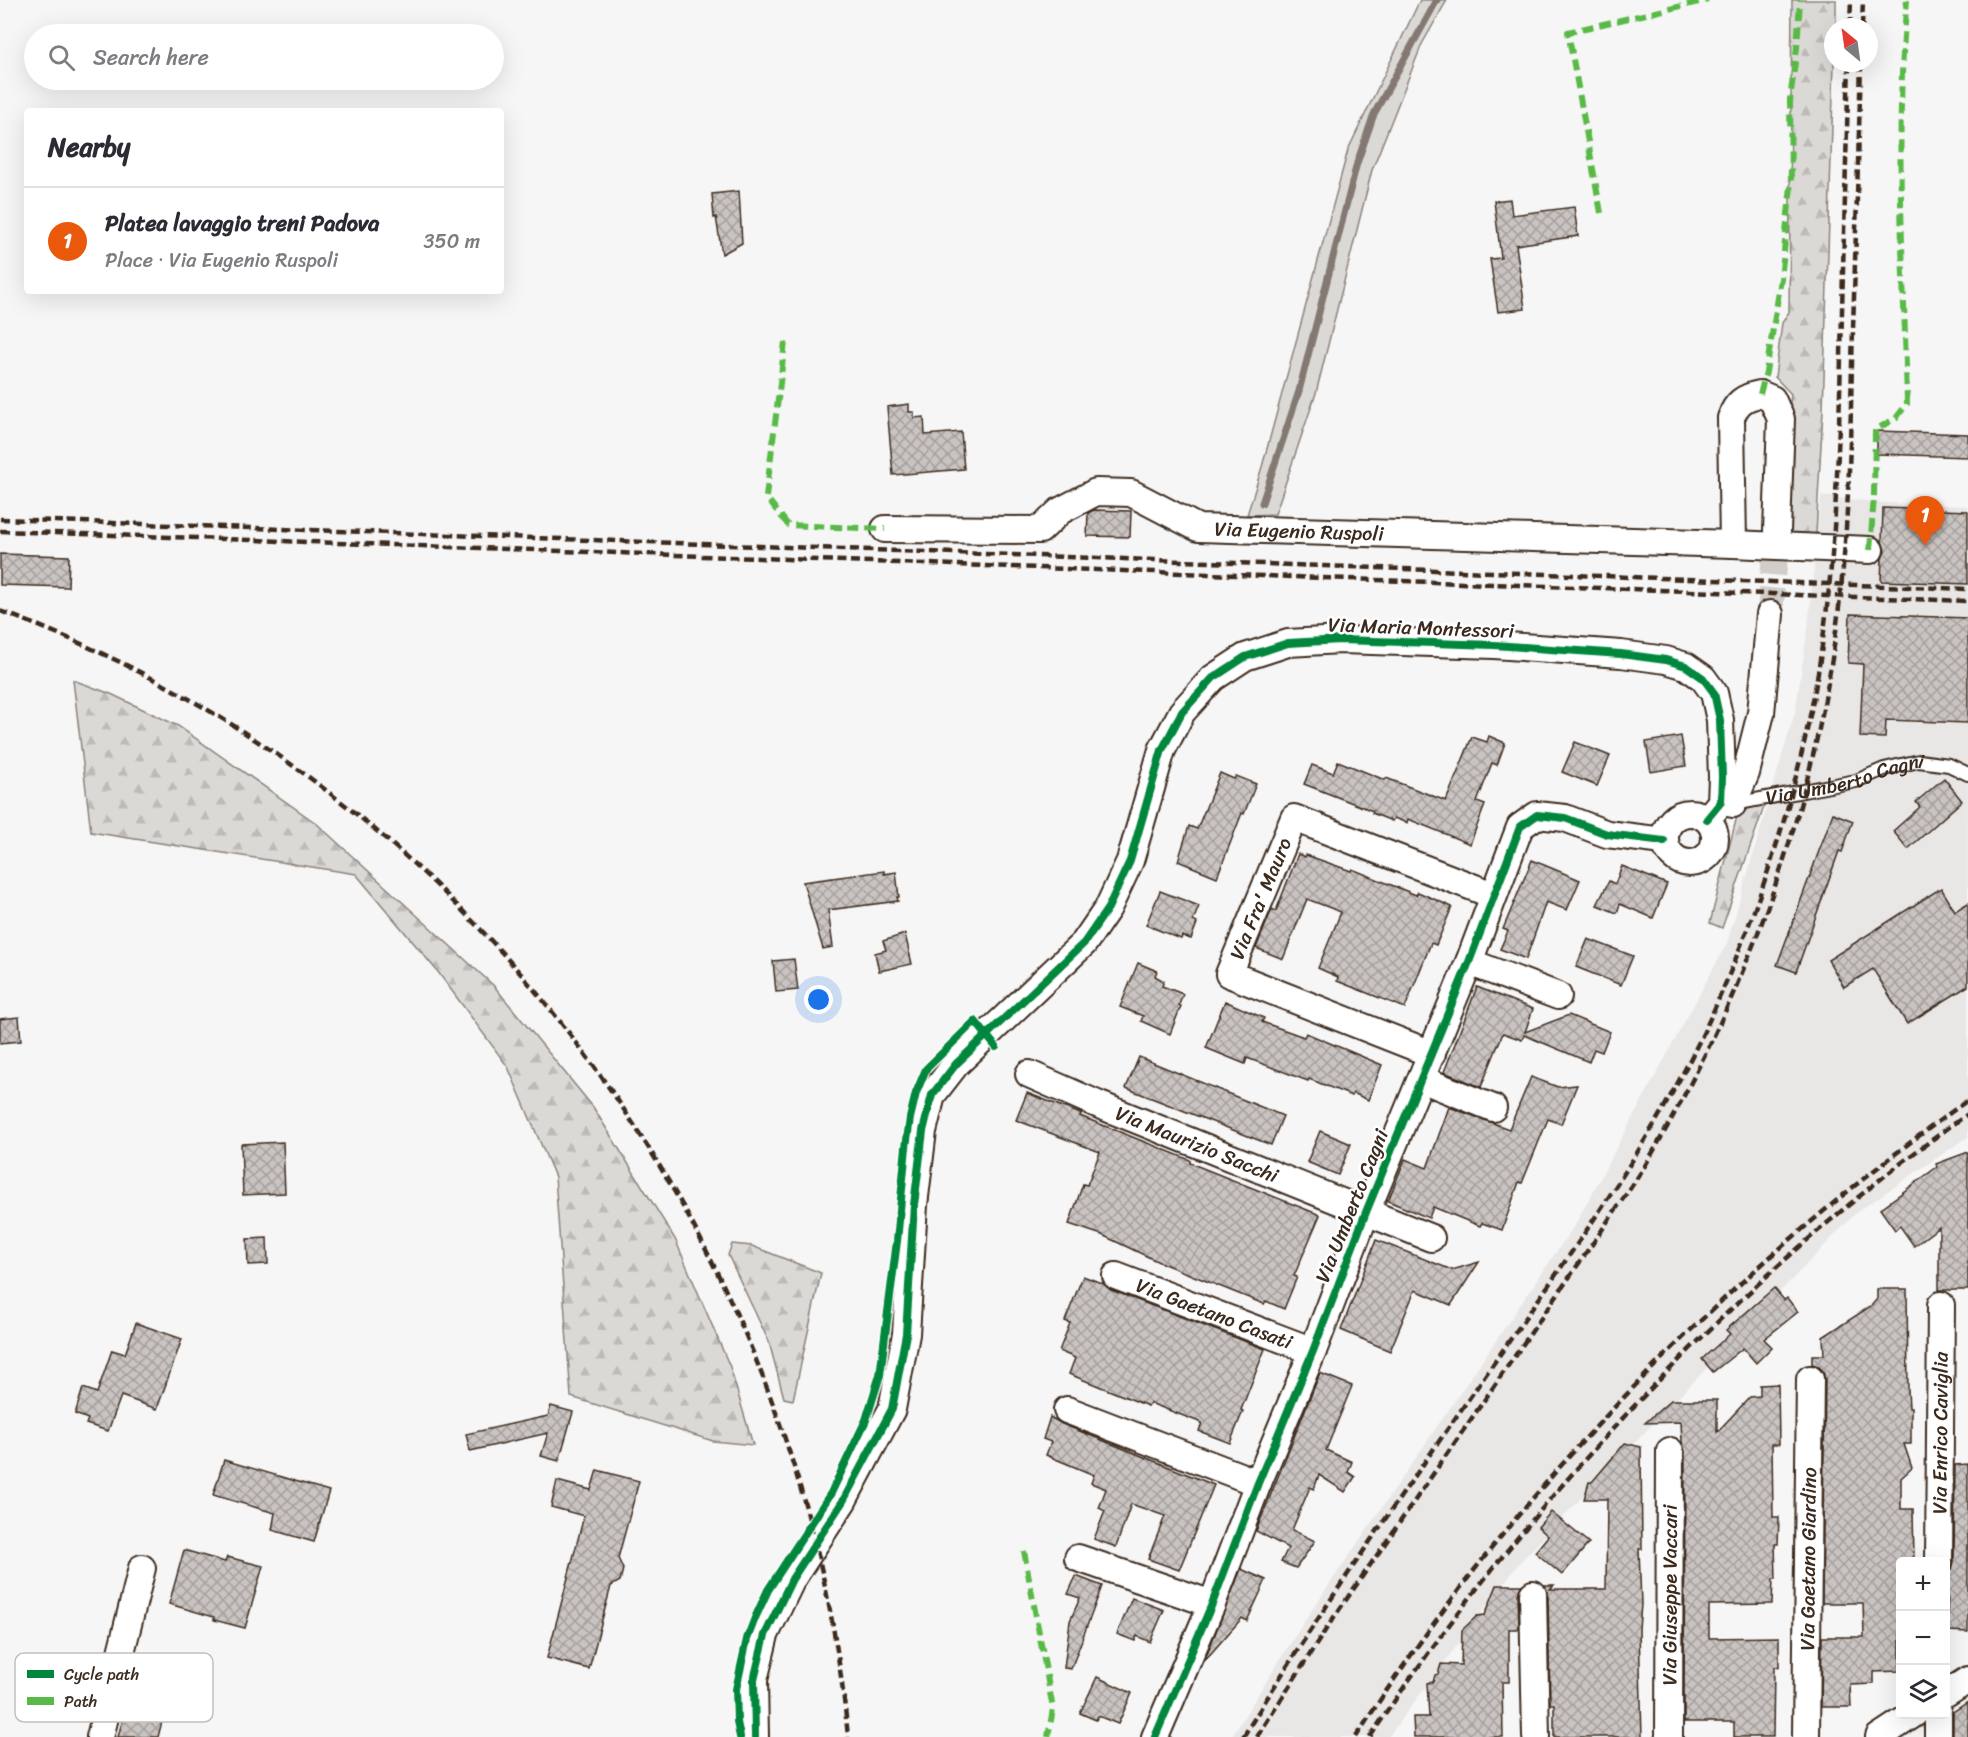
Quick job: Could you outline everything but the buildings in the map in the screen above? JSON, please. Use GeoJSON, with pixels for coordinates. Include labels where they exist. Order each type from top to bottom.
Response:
{"type":"FeatureCollection","features":[{"type":"Feature","properties":{"kind":"street"},"geometry":{"type":"LineString","coordinates":[[1733,544],[1731,418],[1734,408],[1742,400],[1760,394],[1772,399],[1781,419],[1777,531]]}},
{"type":"Feature","properties":{"kind":"street","name":"Via Eugenio Ruspoli"},"geometry":{"type":"LineString","coordinates":[[885,529],[1040,530],[1060,511],[1096,492],[1131,493],[1198,528],[1870,550]]}},
{"type":"Feature","properties":{"kind":"street"},"geometry":{"type":"LineString","coordinates":[[1665,841],[1671,854],[1686,863],[1703,860],[1710,854],[1720,808],[1746,773],[1761,713],[1770,614]]}},
{"type":"Feature","properties":{"kind":"street","name":"Via Maria Montessori"},"geometry":{"type":"LineString","coordinates":[[755,1737],[754,1680],[765,1635],[792,1579],[843,1501],[892,1409],[906,1334],[914,1205],[924,1131],[932,1095],[956,1064],[1084,943],[1108,908],[1130,861],[1162,750],[1182,712],[1213,678],[1245,657],[1288,643],[1341,640],[1494,645],[1621,654],[1666,660],[1686,666],[1703,678],[1714,693],[1720,720],[1722,777],[1720,808]]}},
{"type":"Feature","properties":{"kind":"street","name":"Via Umberto Cagni"},"geometry":{"type":"LineString","coordinates":[[1155,1737],[1212,1604],[1366,1212],[1469,962],[1520,827],[1536,815],[1565,818],[1608,834],[1665,841],[1666,830],[1677,816],[1720,808]]}},
{"type":"Feature","properties":{"kind":"street","name":"Via Fra' Mauro"},"geometry":{"type":"LineString","coordinates":[[1432,1054],[1229,974],[1294,818],[1493,895]]}},
{"type":"Feature","properties":{"kind":"street"},"geometry":{"type":"LineString","coordinates":[[1469,962],[1558,996]]}},
{"type":"Feature","properties":{"kind":"street","name":"Via Maurizio Sacchi"},"geometry":{"type":"LineString","coordinates":[[1029,1074],[1096,1104],[1366,1212]]}},
{"type":"Feature","properties":{"kind":"street"},"geometry":{"type":"LineString","coordinates":[[1421,1079],[1493,1108]]}},
{"type":"Feature","properties":{"kind":"street","name":"Via Umberto Cagni"},"geometry":{"type":"LineString","coordinates":[[1366,1212],[1431,1238]]}},
{"type":"Feature","properties":{"kind":"street","name":"Via Gaetano Casati"},"geometry":{"type":"LineString","coordinates":[[1116,1276],[1313,1351]]}},
{"type":"Feature","properties":{"kind":"street","name":"Via Enrico Caviglia"},"geometry":{"type":"LineString","coordinates":[[1938,1557],[1941,1305]]}},
{"type":"Feature","properties":{"kind":"street","name":"Via Gaetano Giardino"},"geometry":{"type":"LineString","coordinates":[[1806,1737],[1810,1379]]}},
{"type":"Feature","properties":{"kind":"street"},"geometry":{"type":"LineString","coordinates":[[1067,1410],[1258,1483]]}},
{"type":"Feature","properties":{"kind":"street","name":"Via Giuseppe Vaccari"},"geometry":{"type":"LineString","coordinates":[[1669,1737],[1670,1451]]}},
{"type":"Feature","properties":{"kind":"street"},"geometry":{"type":"LineString","coordinates":[[1078,1558],[1212,1604]]}},
{"type":"Feature","properties":{"kind":"street"},"geometry":{"type":"LineString","coordinates":[[121,1653],[142,1568]]}},
{"type":"Feature","properties":{"kind":"street"},"geometry":{"type":"LineString","coordinates":[[1533,1594],[1536,1737]]}},
{"type":"Feature","properties":{"kind":"street"},"geometry":{"type":"LineString","coordinates":[[1950,1691],[1968,1680]]}},
{"type":"Feature","properties":{"kind":"street"},"geometry":{"type":"LineString","coordinates":[[1879,1737],[1906,1719]]}},
{"type":"Feature","properties":{"kind":"street"},"geometry":{"type":"LineString","coordinates":[[1938,1719],[1938,1737]]}},
{"type":"Feature","properties":{"kind":"street"},"geometry":{"type":"LineString","coordinates":[[100,1737],[104,1722]]}},
{"type":"Feature","properties":{"kind":"lane","name":"Via Umberto Cagni"},"geometry":{"type":"LineString","coordinates":[[1720,808],[1856,782],[1884,769],[1918,761],[1949,765],[1968,774]]}},
{"type":"Feature","properties":{"kind":"shaded area"},"geometry":{"type":"Polygon","coordinates":[[[1821,496],[1886,503],[1968,506],[1968,1137],[1857,1212],[1520,1562],[1388,1737],[1231,1737],[1307,1617],[1576,1223],[1727,943],[1795,712],[1808,627],[1821,496]]]}},
{"type":"Feature","properties":{"kind":"green space"},"geometry":{"type":"Polygon","coordinates":[[[1420,0],[1447,0],[1422,44],[1372,170],[1316,393],[1275,514],[1247,515],[1348,150],[1420,0]]]}},
{"type":"Feature","properties":{"kind":"green space"},"geometry":{"type":"Polygon","coordinates":[[[1792,0],[1836,0],[1836,18],[1824,18],[1824,72],[1834,72],[1823,410],[1815,551],[1782,548],[1785,446],[1791,394],[1775,377],[1782,323],[1789,312],[1792,0]]]}},
{"type":"Feature","properties":{"kind":"green space"},"geometry":{"type":"Polygon","coordinates":[[[73,680],[111,694],[178,726],[316,823],[494,986],[593,1107],[675,1239],[730,1367],[753,1445],[713,1441],[571,1397],[555,1177],[508,1067],[438,972],[356,874],[91,832],[73,680]]]}},
{"type":"Feature","properties":{"kind":"green space"},"geometry":{"type":"Polygon","coordinates":[[[1765,804],[1722,928],[1710,923],[1738,812],[1765,804]]]}},
{"type":"Feature","properties":{"kind":"green space"},"geometry":{"type":"Polygon","coordinates":[[[732,1244],[752,1246],[821,1273],[793,1400],[784,1398],[769,1342],[728,1255],[732,1244]]]}},
{"type":"Feature","properties":{"kind":"waterway"},"geometry":{"type":"LineString","coordinates":[[1262,503],[1299,391],[1357,163],[1374,114],[1437,0]]}},
{"type":"Feature","properties":{"kind":"tunnel"},"geometry":{"type":"LineString","coordinates":[[1770,614],[1777,531]]}},
{"type":"Feature","properties":{"kind":"railway"},"geometry":{"type":"LineString","coordinates":[[1850,18],[1851,0]]}},
{"type":"Feature","properties":{"kind":"railway"},"geometry":{"type":"LineString","coordinates":[[1862,18],[1863,0]]}},
{"type":"Feature","properties":{"kind":"railway"},"geometry":{"type":"LineString","coordinates":[[1243,1737],[1374,1536],[1622,1176],[1673,1092],[1696,1048],[1749,925],[1777,844],[1800,762],[1817,678],[1828,598],[1839,438],[1849,72]]}},
{"type":"Feature","properties":{"kind":"railway"},"geometry":{"type":"LineString","coordinates":[[1257,1737],[1330,1623],[1646,1164],[1713,1038],[1768,907],[1809,771],[1825,701],[1840,598],[1849,463],[1861,72]]}},
{"type":"Feature","properties":{"kind":"railway"},"geometry":{"type":"LineString","coordinates":[[0,519],[1968,589]]}},
{"type":"Feature","properties":{"kind":"railway"},"geometry":{"type":"LineString","coordinates":[[0,531],[1968,601]]}},
{"type":"Feature","properties":{"kind":"railway"},"geometry":{"type":"LineString","coordinates":[[0,611],[170,688],[325,789],[464,912],[584,1052],[684,1208],[762,1376],[818,1554],[848,1737]]}},
{"type":"Feature","properties":{"kind":"railway"},"geometry":{"type":"LineString","coordinates":[[1356,1737],[1418,1645],[1485,1556],[1556,1471],[1632,1389],[1711,1311],[1793,1237],[1879,1166],[1968,1100]]}},
{"type":"Feature","properties":{"kind":"railway"},"geometry":{"type":"LineString","coordinates":[[1370,1737],[1411,1677],[1498,1562],[1591,1452],[1640,1400],[1691,1348],[1797,1249],[1881,1179],[1968,1114]]}},
{"type":"Feature","properties":{"kind":"marked path"},"geometry":{"type":"LineString","coordinates":[[1601,213],[1568,32],[1708,0]]}},
{"type":"Feature","properties":{"kind":"marked path"},"geometry":{"type":"LineString","coordinates":[[1760,394],[1766,372],[1781,279],[1791,186],[1790,99],[1797,48],[1800,0]]}},
{"type":"Feature","properties":{"kind":"marked path"},"geometry":{"type":"LineString","coordinates":[[1870,550],[1875,430],[1896,418],[1907,404],[1900,151],[1907,0]]}},
{"type":"Feature","properties":{"kind":"marked path"},"geometry":{"type":"LineString","coordinates":[[785,342],[766,497],[788,525],[885,529]]}},
{"type":"Feature","properties":{"kind":"marked path"},"geometry":{"type":"LineString","coordinates":[[1024,1551],[1053,1709],[1048,1737]]}},
{"type":"Feature","properties":{"kind":"cycle path"},"geometry":{"type":"LineString","coordinates":[[755,1737],[754,1680],[765,1635],[792,1579],[843,1501],[892,1409],[906,1334],[914,1205],[923,1131],[932,1095],[956,1064],[1084,943],[1108,908],[1130,861],[1162,750],[1182,712],[1213,678],[1245,657],[1288,643],[1341,640],[1494,645],[1621,654],[1666,660],[1686,666],[1703,678],[1714,693],[1720,720],[1721,802],[1707,819]]}},
{"type":"Feature","properties":{"kind":"cycle path"},"geometry":{"type":"LineString","coordinates":[[1155,1737],[1212,1604],[1366,1212],[1469,962],[1520,827],[1537,815],[1565,818],[1607,834],[1664,841]]}},
{"type":"Feature","properties":{"kind":"cycle path"},"geometry":{"type":"LineString","coordinates":[[740,1737],[736,1689],[747,1639],[755,1618],[768,1590],[831,1493],[866,1420],[880,1375],[906,1147],[916,1093],[926,1069],[975,1021],[996,1047]]}},
{"type":"Feature","properties":{"kind":"place","name":"Platea lavaggio treni Padova"},"geometry":{"type":"Point","coordinates":[1925,546]}}]}
